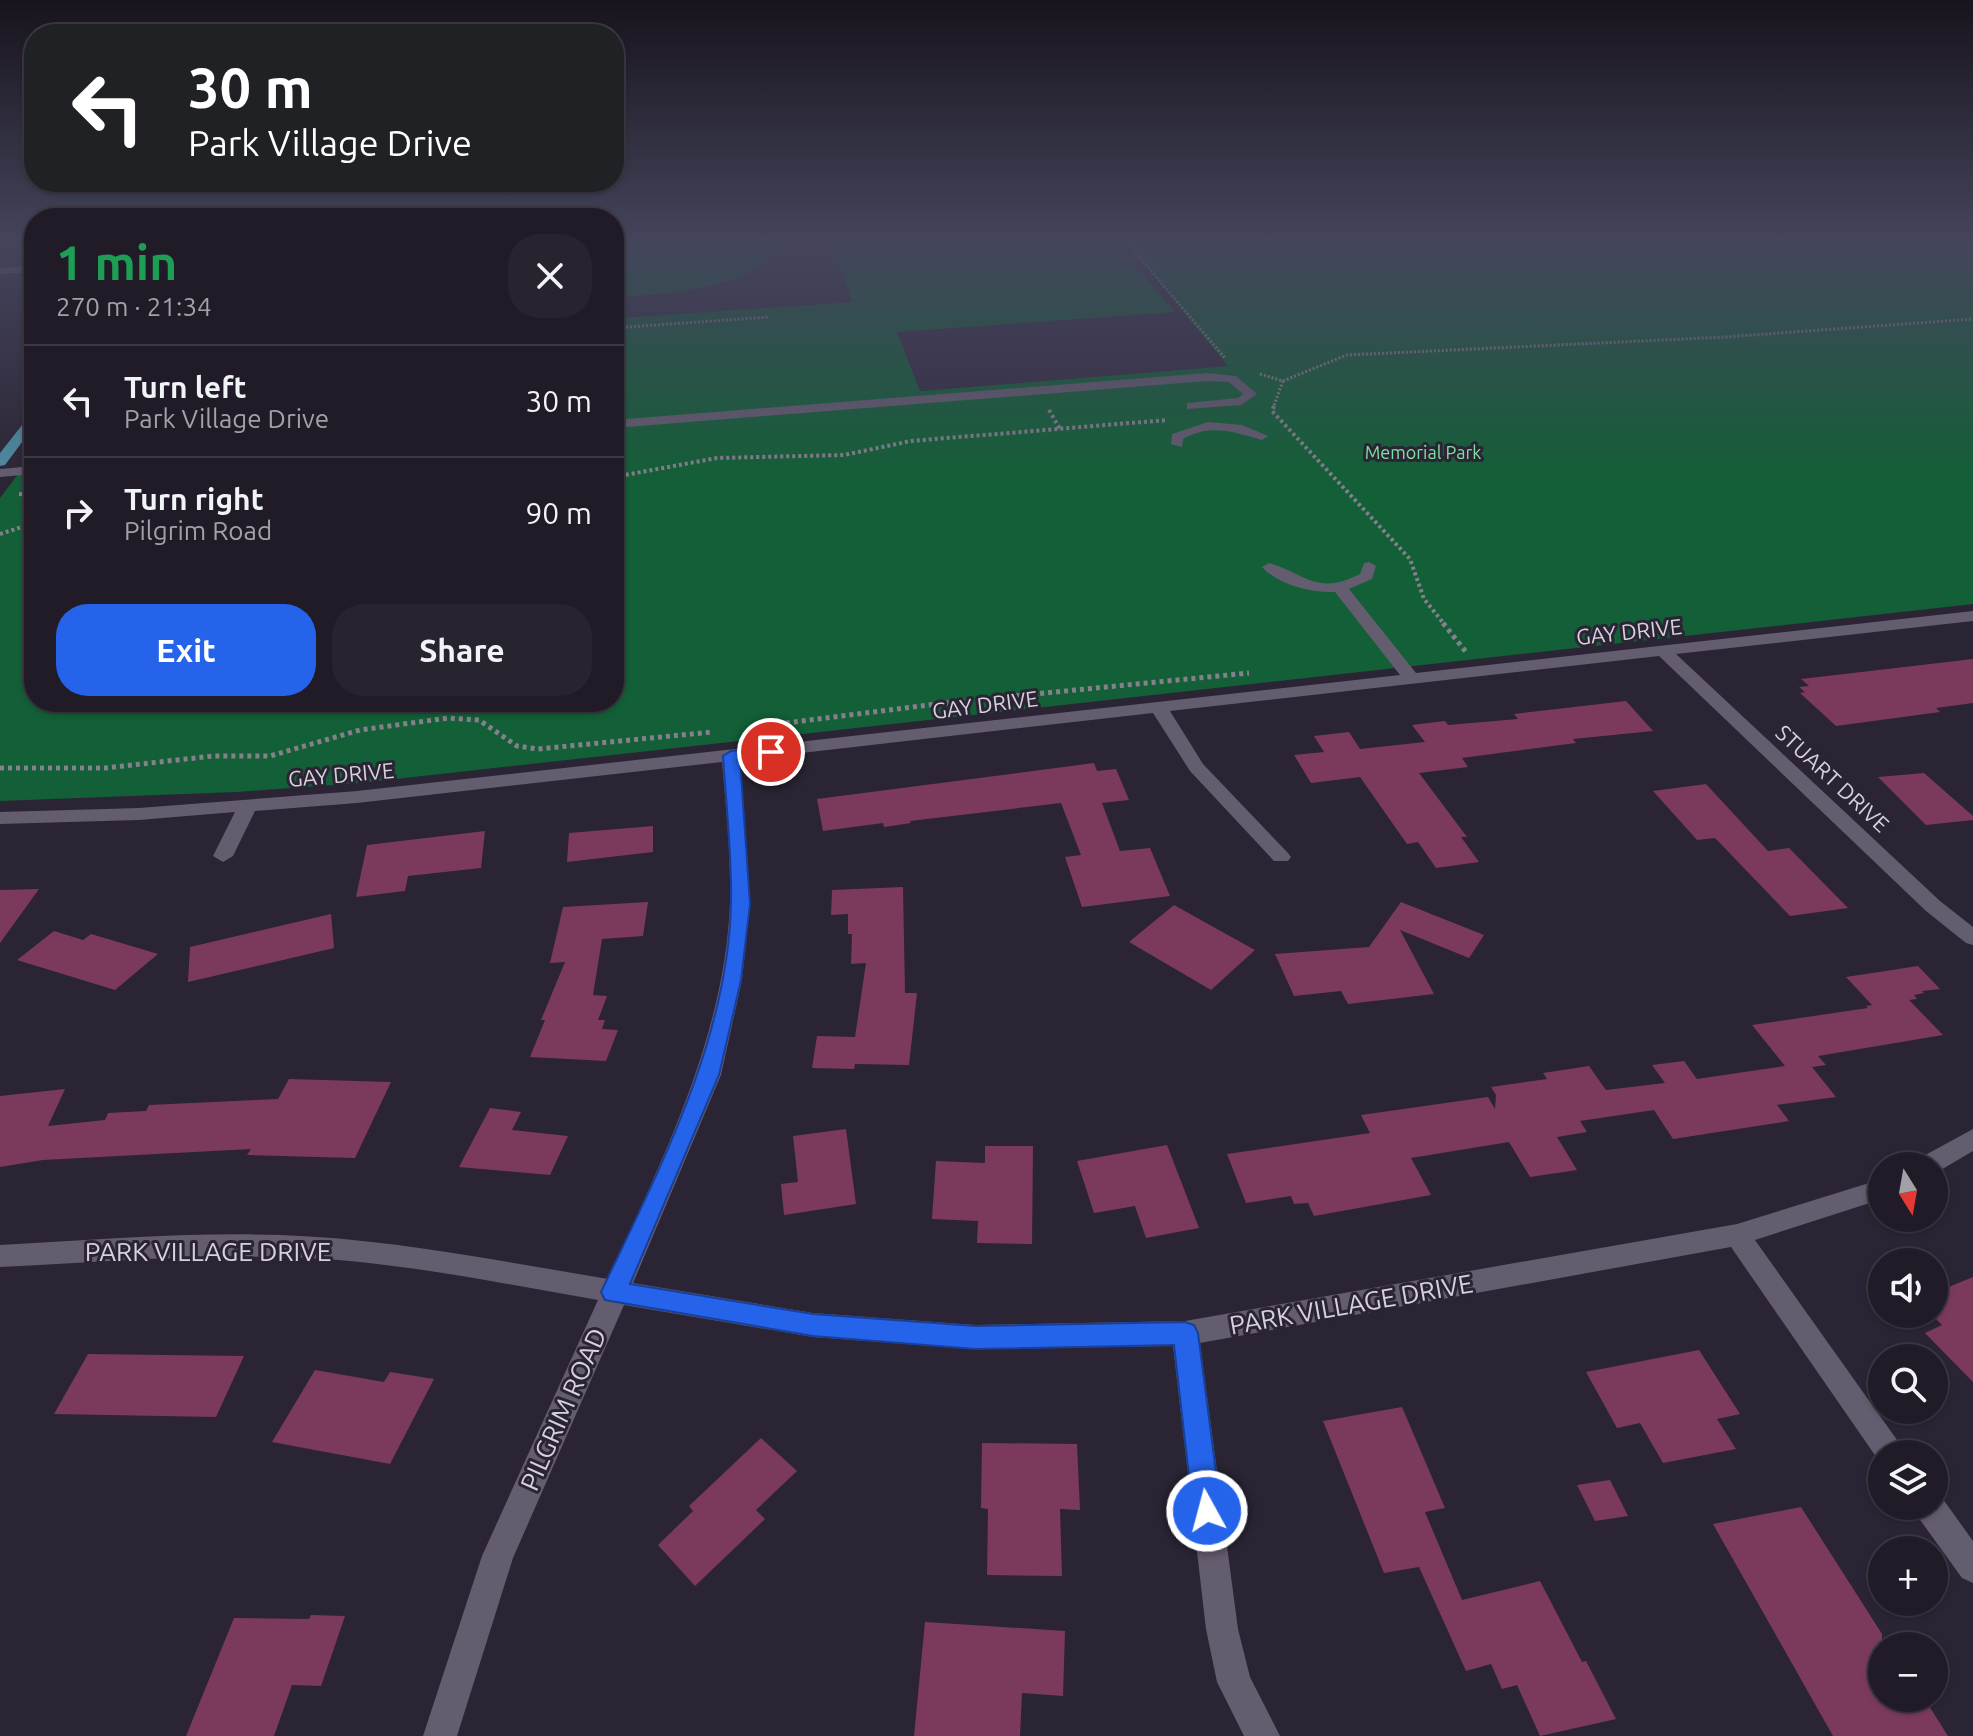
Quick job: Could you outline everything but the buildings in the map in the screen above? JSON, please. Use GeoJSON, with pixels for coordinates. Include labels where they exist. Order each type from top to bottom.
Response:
{"type":"FeatureCollection","features":[{"type":"Feature","properties":{"kind":"main road"},"geometry":{"type":"LineString","coordinates":[[0,462],[24,431]]}},
{"type":"Feature","properties":{"kind":"street"},"geometry":{"type":"LineString","coordinates":[[624,423],[1221,377],[1239,382],[1251,394],[1199,417],[1177,437],[1177,444]]}},
{"type":"Feature","properties":{"kind":"street"},"geometry":{"type":"LineString","coordinates":[[1169,380],[1199,417],[1262,436]]}},
{"type":"Feature","properties":{"kind":"street"},"geometry":{"type":"LineString","coordinates":[[0,473],[24,471]]}},
{"type":"Feature","properties":{"kind":"street"},"geometry":{"type":"LineString","coordinates":[[1269,567],[1300,583],[1340,588],[1367,576],[1369,566]]}},
{"type":"Feature","properties":{"kind":"street"},"geometry":{"type":"LineString","coordinates":[[1340,588],[1412,679]]}},
{"type":"Feature","properties":{"kind":"street","name":"GAY DRIVE"},"geometry":{"type":"LineString","coordinates":[[0,818],[247,807],[731,756],[1973,616]]}},
{"type":"Feature","properties":{"kind":"street","name":"STUART DRIVE"},"geometry":{"type":"LineString","coordinates":[[1663,651],[1933,906],[1973,938]]}},
{"type":"Feature","properties":{"kind":"street"},"geometry":{"type":"LineString","coordinates":[[1159,708],[1196,767],[1281,857]]}},
{"type":"Feature","properties":{"kind":"street","name":"PILGRIM ROAD"},"geometry":{"type":"LineString","coordinates":[[440,1736],[498,1556],[709,1075],[731,980],[740,904],[731,756]]}},
{"type":"Feature","properties":{"kind":"street"},"geometry":{"type":"LineString","coordinates":[[223,856],[247,807]]}},
{"type":"Feature","properties":{"kind":"street"},"geometry":{"type":"LineString","coordinates":[[1948,1154],[1973,1139]]}},
{"type":"Feature","properties":{"kind":"street","name":"PARK VILLAGE DRIVE"},"geometry":{"type":"LineString","coordinates":[[0,1256],[153,1248],[281,1246],[410,1257],[813,1325],[975,1337],[1185,1333],[1737,1235],[1868,1193]]}},
{"type":"Feature","properties":{"kind":"street"},"geometry":{"type":"LineString","coordinates":[[1737,1235],[1882,1440]]}},
{"type":"Feature","properties":{"kind":"street"},"geometry":{"type":"LineString","coordinates":[[1185,1333],[1222,1629],[1234,1682],[1263,1736]]}},
{"type":"Feature","properties":{"kind":"street"},"geometry":{"type":"LineString","coordinates":[[1939,1520],[1973,1567]]}},
{"type":"Feature","properties":{"kind":"path"},"geometry":{"type":"LineString","coordinates":[[624,327],[712,321]]}},
{"type":"Feature","properties":{"kind":"path"},"geometry":{"type":"LineString","coordinates":[[1193,321],[1226,360]]}},
{"type":"Feature","properties":{"kind":"path"},"geometry":{"type":"LineString","coordinates":[[1257,373],[1283,381],[1347,355],[1725,337],[1945,321]]}},
{"type":"Feature","properties":{"kind":"path"},"geometry":{"type":"LineString","coordinates":[[1283,381],[1272,411],[1410,559],[1424,599],[1467,653],[1453,654]]}},
{"type":"Feature","properties":{"kind":"path"},"geometry":{"type":"LineString","coordinates":[[1049,410],[1060,429]]}},
{"type":"Feature","properties":{"kind":"path"},"geometry":{"type":"LineString","coordinates":[[624,475],[717,458],[844,455],[911,441],[1199,417]]}},
{"type":"Feature","properties":{"kind":"path"},"geometry":{"type":"LineString","coordinates":[[17,494],[24,494]]}},
{"type":"Feature","properties":{"kind":"path"},"geometry":{"type":"LineString","coordinates":[[0,534],[24,526]]}},
{"type":"Feature","properties":{"kind":"path"},"geometry":{"type":"LineString","coordinates":[[767,726],[953,702],[1251,673]]}},
{"type":"Feature","properties":{"kind":"path"},"geometry":{"type":"LineString","coordinates":[[0,768],[105,768],[213,756],[270,756],[360,730],[448,718],[479,720],[517,746],[538,749],[722,731]]}},
{"type":"Feature","properties":{"kind":"shaded area"},"geometry":{"type":"Polygon","coordinates":[[[624,321],[1192,321],[1229,366],[624,414],[624,321]]]}},
{"type":"Feature","properties":{"kind":"green space","name":"Memorial Park"},"geometry":{"type":"Polygon","coordinates":[[[624,321],[1050,321],[897,332],[920,391],[1228,366],[1191,321],[1973,321],[1973,604],[360,783],[237,792],[0,801],[0,498],[24,466],[24,712],[624,712],[624,321]]]}},
{"type":"Feature","properties":{"kind":"route"},"geometry":{"type":"LineString","coordinates":[[771,752],[731,756],[740,904],[731,980],[709,1075],[614,1292],[813,1325],[975,1337],[1185,1333],[1207,1511]]}}]}
